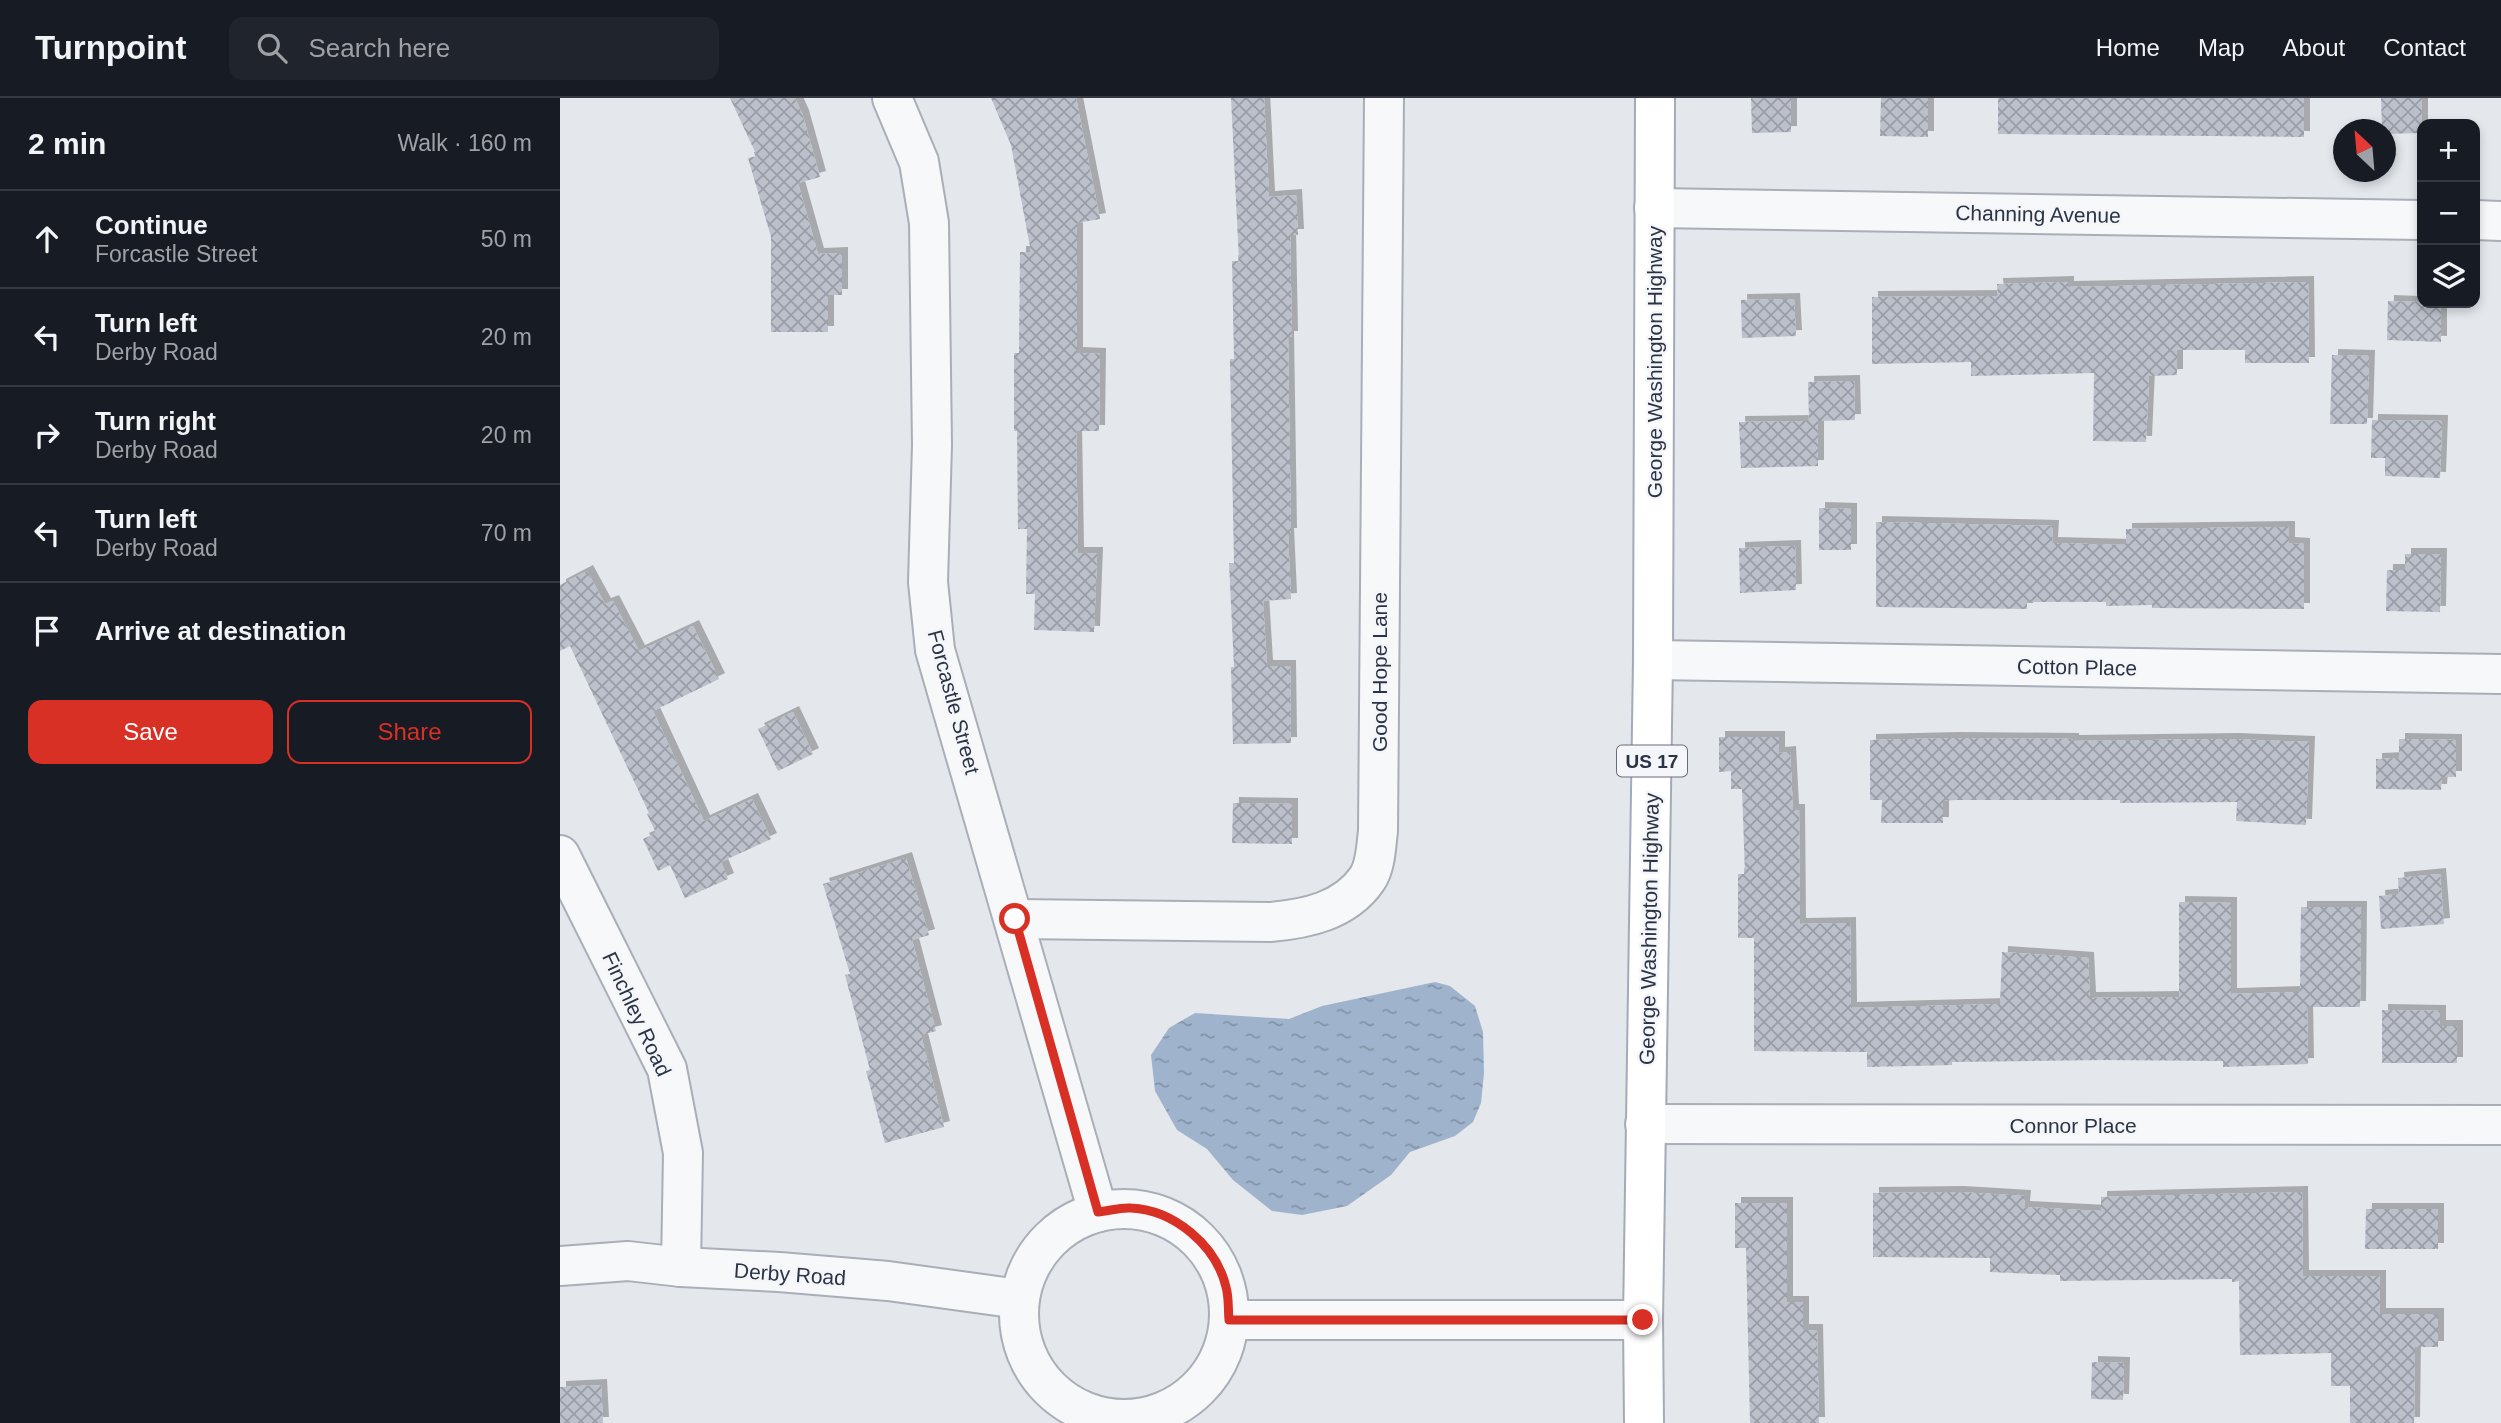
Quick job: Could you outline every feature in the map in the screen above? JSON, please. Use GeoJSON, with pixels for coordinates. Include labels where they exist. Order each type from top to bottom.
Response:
{"type":"FeatureCollection","features":[{"type":"Feature","properties":{"kind":"main road","name":"George Washington Highway"},"geometry":{"type":"LineString","coordinates":[[1644,1423],[1643,1320],[1653,660],[1655,98]]}},
{"type":"Feature","properties":{"kind":"street","name":"Forcastle Street"},"geometry":{"type":"LineString","coordinates":[[892,98],[919,162],[929,223],[932,445],[929,582],[936,650],[1098,1212]]}},
{"type":"Feature","properties":{"kind":"street","name":"Good Hope Lane"},"geometry":{"type":"LineString","coordinates":[[1015,919],[1270,922],[1302,919],[1330,910],[1349,897],[1368,878],[1375,858],[1378,831],[1384,98]]}},
{"type":"Feature","properties":{"kind":"street","name":"Channing Avenue"},"geometry":{"type":"LineString","coordinates":[[1654,208],[2417,220]]}},
{"type":"Feature","properties":{"kind":"street"},"geometry":{"type":"LineString","coordinates":[[2480,220],[2501,221]]}},
{"type":"Feature","properties":{"kind":"street","name":"Cotton Place"},"geometry":{"type":"LineString","coordinates":[[1653,660],[2501,674]]}},
{"type":"Feature","properties":{"kind":"street","name":"Finchley Road"},"geometry":{"type":"LineString","coordinates":[[560,855],[667,1069],[683,1153],[681,1267]]}},
{"type":"Feature","properties":{"kind":"street","name":"Connor Place"},"geometry":{"type":"LineString","coordinates":[[1646,1124],[2501,1125]]}},
{"type":"Feature","properties":{"kind":"street"},"geometry":{"type":"LineString","coordinates":[[1131,1208],[1163,1215],[1192,1232],[1213,1257],[1226,1287],[1229,1320],[1222,1352],[1205,1381],[1178,1404],[1147,1416],[1113,1419],[1078,1416],[1052,1391],[1031,1364],[1020,1333],[1019,1299],[1028,1269],[1046,1243],[1070,1223],[1098,1212],[1131,1208]]}},
{"type":"Feature","properties":{"kind":"street","name":"Derby Road"},"geometry":{"type":"LineString","coordinates":[[560,1266],[628,1261],[888,1281],[1019,1299]]}},
{"type":"Feature","properties":{"kind":"street"},"geometry":{"type":"LineString","coordinates":[[1229,1320],[1643,1320]]}},
{"type":"Feature","properties":{"kind":"water"},"geometry":{"type":"Polygon","coordinates":[[[1435,982],[1450,986],[1475,1006],[1483,1032],[1484,1073],[1481,1103],[1473,1122],[1455,1136],[1410,1152],[1391,1175],[1347,1206],[1302,1215],[1272,1211],[1233,1180],[1207,1149],[1177,1130],[1155,1091],[1151,1055],[1169,1028],[1195,1013],[1289,1019],[1322,1006],[1435,982]]]}},
{"type":"Feature","properties":{"kind":"building"},"geometry":{"type":"Polygon","coordinates":[[[730,98],[795,98],[803,116],[820,177],[798,183],[818,254],[842,253],[842,295],[828,295],[828,332],[771,332],[771,237],[748,158],[757,156],[730,98]]]}},
{"type":"Feature","properties":{"kind":"building"},"geometry":{"type":"Polygon","coordinates":[[[991,98],[1076,98],[1100,219],[1077,223],[1077,353],[1100,354],[1099,431],[1076,431],[1078,553],[1097,553],[1094,632],[1034,630],[1035,594],[1026,594],[1027,529],[1018,529],[1014,353],[1019,353],[1020,252],[1031,252],[1011,145],[991,98]]]}},
{"type":"Feature","properties":{"kind":"building"},"geometry":{"type":"Polygon","coordinates":[[[1231,98],[1264,98],[1269,197],[1296,195],[1298,235],[1290,235],[1292,337],[1288,337],[1291,534],[1288,534],[1291,599],[1263,601],[1267,666],[1290,666],[1291,743],[1233,744],[1231,667],[1234,667],[1229,563],[1234,563],[1230,359],[1234,359],[1232,261],[1239,261],[1231,98]]]}},
{"type":"Feature","properties":{"kind":"building"},"geometry":{"type":"Polygon","coordinates":[[[1751,98],[1791,98],[1791,132],[1752,133],[1751,98]]]}},
{"type":"Feature","properties":{"kind":"building"},"geometry":{"type":"Polygon","coordinates":[[[1881,98],[1928,98],[1928,137],[1880,136],[1881,98]]]}},
{"type":"Feature","properties":{"kind":"building"},"geometry":{"type":"Polygon","coordinates":[[[1998,98],[2304,98],[2304,137],[1998,134],[1998,98]]]}},
{"type":"Feature","properties":{"kind":"building"},"geometry":{"type":"Polygon","coordinates":[[[2381,98],[2422,98],[2422,119],[2417,119],[2417,133],[2396,134],[2396,119],[2382,119],[2381,98]]]}},
{"type":"Feature","properties":{"kind":"building"},"geometry":{"type":"Polygon","coordinates":[[[2068,282],[2068,287],[2308,282],[2309,363],[2245,363],[2245,350],[2177,350],[2177,375],[2149,376],[2146,442],[2093,441],[2094,373],[1971,376],[1971,362],[1872,364],[1872,297],[1998,296],[1997,284],[2068,282]]]}},
{"type":"Feature","properties":{"kind":"building"},"geometry":{"type":"Polygon","coordinates":[[[1794,299],[1796,336],[1742,338],[1741,300],[1794,299]]]}},
{"type":"Feature","properties":{"kind":"building"},"geometry":{"type":"Polygon","coordinates":[[[2388,301],[2417,302],[2417,308],[2441,308],[2441,342],[2387,340],[2388,301]]]}},
{"type":"Feature","properties":{"kind":"building"},"geometry":{"type":"Polygon","coordinates":[[[2332,355],[2369,356],[2367,424],[2330,424],[2332,355]]]}},
{"type":"Feature","properties":{"kind":"building"},"geometry":{"type":"Polygon","coordinates":[[[1854,381],[1855,420],[1818,421],[1818,466],[1741,468],[1739,422],[1809,421],[1808,382],[1854,381]]]}},
{"type":"Feature","properties":{"kind":"building"},"geometry":{"type":"Polygon","coordinates":[[[2372,420],[2442,421],[2440,478],[2385,476],[2385,458],[2371,458],[2372,420]]]}},
{"type":"Feature","properties":{"kind":"building"},"geometry":{"type":"Polygon","coordinates":[[[1819,508],[1851,509],[1851,550],[1819,550],[1819,508]]]}},
{"type":"Feature","properties":{"kind":"building"},"geometry":{"type":"Polygon","coordinates":[[[1876,522],[2053,526],[2052,543],[2126,545],[2126,529],[2289,527],[2289,543],[2304,544],[2304,609],[2152,608],[2152,605],[2106,606],[2106,602],[2027,602],[2027,609],[1876,607],[1876,522]]]}},
{"type":"Feature","properties":{"kind":"building"},"geometry":{"type":"Polygon","coordinates":[[[1795,546],[1796,590],[1740,593],[1739,548],[1795,546]]]}},
{"type":"Feature","properties":{"kind":"building"},"geometry":{"type":"Polygon","coordinates":[[[2405,554],[2441,554],[2440,612],[2386,611],[2387,570],[2405,570],[2405,554]]]}},
{"type":"Feature","properties":{"kind":"building"},"geometry":{"type":"Polygon","coordinates":[[[587,571],[605,604],[613,601],[639,651],[693,626],[719,679],[653,711],[704,821],[752,799],[771,839],[721,862],[728,879],[685,898],[670,865],[658,871],[643,839],[656,833],[647,814],[649,813],[570,646],[560,651],[560,585],[587,571]]]}},
{"type":"Feature","properties":{"kind":"building"},"geometry":{"type":"Polygon","coordinates":[[[793,712],[813,754],[778,771],[758,729],[793,712]]]}},
{"type":"Feature","properties":{"kind":"building"},"geometry":{"type":"Polygon","coordinates":[[[1719,737],[1779,737],[1779,753],[1790,752],[1793,810],[1799,810],[1800,924],[1850,923],[1851,1008],[2000,1004],[2002,952],[2088,958],[2090,998],[2179,997],[2179,902],[2231,903],[2231,994],[2300,992],[2301,907],[2361,907],[2360,1007],[2307,1007],[2308,1064],[2223,1067],[2223,1061],[2104,1060],[1952,1062],[1952,1065],[1867,1067],[1867,1052],[1754,1051],[1754,938],[1738,938],[1738,874],[1745,874],[1742,789],[1731,789],[1731,771],[1719,772],[1719,737]]]}},
{"type":"Feature","properties":{"kind":"building"},"geometry":{"type":"Polygon","coordinates":[[[1953,738],[2073,741],[2233,739],[2309,742],[2306,825],[2236,821],[2237,802],[2120,803],[2120,800],[1943,801],[1943,823],[1881,823],[1882,800],[1870,800],[1870,740],[1953,738]]]}},
{"type":"Feature","properties":{"kind":"building"},"geometry":{"type":"Polygon","coordinates":[[[2399,739],[2456,740],[2456,777],[2442,777],[2441,790],[2376,789],[2376,759],[2399,758],[2399,739]]]}},
{"type":"Feature","properties":{"kind":"building"},"geometry":{"type":"Polygon","coordinates":[[[1233,803],[1292,804],[1292,844],[1232,843],[1233,803]]]}},
{"type":"Feature","properties":{"kind":"building"},"geometry":{"type":"Polygon","coordinates":[[[906,858],[929,935],[912,940],[936,1031],[921,1035],[944,1127],[885,1143],[866,1071],[870,1070],[845,975],[850,974],[823,884],[906,858]]]}},
{"type":"Feature","properties":{"kind":"building"},"geometry":{"type":"Polygon","coordinates":[[[2440,874],[2444,924],[2381,929],[2379,896],[2399,894],[2398,878],[2440,874]]]}},
{"type":"Feature","properties":{"kind":"building"},"geometry":{"type":"Polygon","coordinates":[[[2382,1010],[2440,1011],[2440,1026],[2457,1026],[2457,1063],[2382,1063],[2382,1010]]]}},
{"type":"Feature","properties":{"kind":"building"},"geometry":{"type":"Polygon","coordinates":[[[1958,1192],[2025,1196],[2024,1207],[2101,1211],[2101,1197],[2302,1192],[2303,1276],[2380,1276],[2380,1314],[2438,1314],[2438,1347],[2415,1347],[2414,1423],[2350,1423],[2350,1386],[2331,1386],[2331,1353],[2240,1355],[2239,1281],[2060,1281],[2060,1275],[1990,1272],[1990,1258],[1873,1257],[1873,1193],[1958,1192]]]}},
{"type":"Feature","properties":{"kind":"building"},"geometry":{"type":"Polygon","coordinates":[[[1735,1203],[1787,1203],[1787,1302],[1803,1302],[1803,1330],[1817,1330],[1819,1423],[1750,1423],[1746,1248],[1735,1248],[1735,1203]]]}},
{"type":"Feature","properties":{"kind":"building"},"geometry":{"type":"Polygon","coordinates":[[[2366,1209],[2438,1209],[2438,1249],[2365,1249],[2366,1209]]]}},
{"type":"Feature","properties":{"kind":"building"},"geometry":{"type":"Polygon","coordinates":[[[2092,1362],[2124,1363],[2123,1400],[2091,1399],[2092,1362]]]}},
{"type":"Feature","properties":{"kind":"building"},"geometry":{"type":"Polygon","coordinates":[[[601,1385],[603,1423],[560,1423],[560,1387],[601,1385]]]}},
{"type":"Feature","properties":{"kind":"route"},"geometry":{"type":"LineString","coordinates":[[1015,919],[1098,1212],[1131,1208],[1163,1215],[1192,1232],[1213,1257],[1226,1287],[1229,1320],[1643,1320]]}}]}
